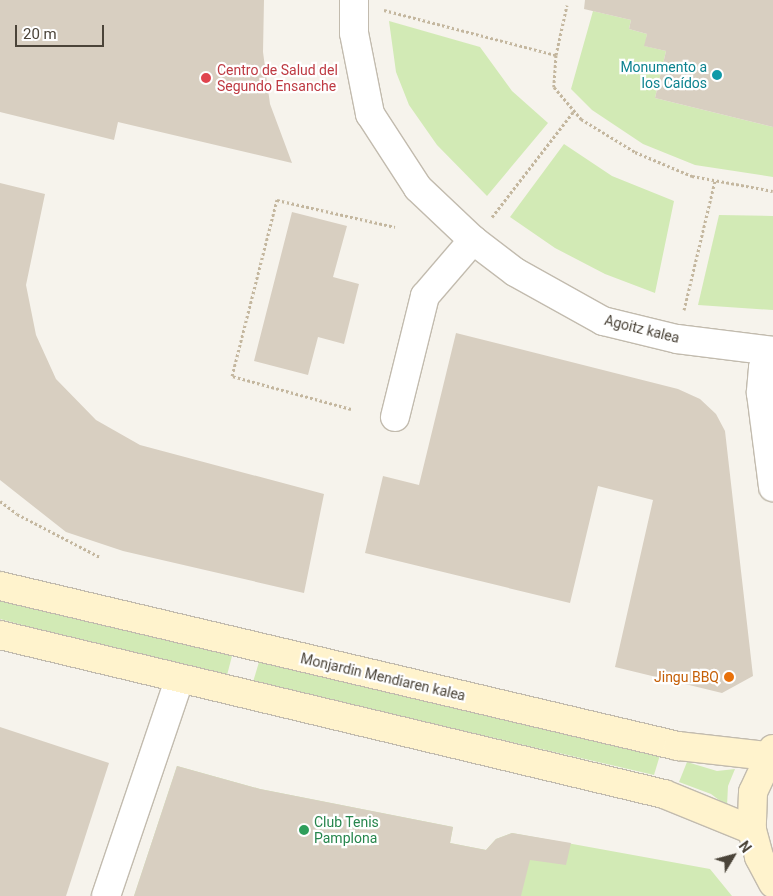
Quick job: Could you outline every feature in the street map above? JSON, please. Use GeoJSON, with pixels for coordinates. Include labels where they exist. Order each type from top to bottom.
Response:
{"type":"FeatureCollection","features":[{"type":"Feature","properties":{"kind":"main road","name":"Monjardin Mendiaren kalea"},"geometry":{"type":"LineString","coordinates":[[0,586],[678,746],[770,752]]}},
{"type":"Feature","properties":{"kind":"main road"},"geometry":{"type":"LineString","coordinates":[[0,635],[179,680],[664,794],[752,830]]}},
{"type":"Feature","properties":{"kind":"main road"},"geometry":{"type":"LineString","coordinates":[[770,752],[753,792],[752,830],[759,857],[773,883]]}},
{"type":"Feature","properties":{"kind":"street","name":"Agoitz kalea"},"geometry":{"type":"LineString","coordinates":[[366,4],[354,33],[370,114],[418,188],[473,240],[515,272],[603,321],[676,339],[773,353]]}},
{"type":"Feature","properties":{"kind":"street"},"geometry":{"type":"LineString","coordinates":[[395,417],[425,296],[473,240]]}},
{"type":"Feature","properties":{"kind":"street"},"geometry":{"type":"LineString","coordinates":[[773,353],[763,368],[761,393],[773,487]]}},
{"type":"Feature","properties":{"kind":"street"},"geometry":{"type":"LineString","coordinates":[[106,896],[179,680]]}},
{"type":"Feature","properties":{"kind":"path"},"geometry":{"type":"LineString","coordinates":[[366,4],[556,55]]}},
{"type":"Feature","properties":{"kind":"path"},"geometry":{"type":"LineString","coordinates":[[567,5],[556,55],[554,87],[574,111],[635,152],[692,176],[773,191]]}},
{"type":"Feature","properties":{"kind":"path"},"geometry":{"type":"LineString","coordinates":[[492,217],[574,111]]}},
{"type":"Feature","properties":{"kind":"path"},"geometry":{"type":"LineString","coordinates":[[684,310],[715,181]]}},
{"type":"Feature","properties":{"kind":"path"},"geometry":{"type":"LineString","coordinates":[[351,408],[232,376],[277,200],[395,227]]}},
{"type":"Feature","properties":{"kind":"path"},"geometry":{"type":"LineString","coordinates":[[0,501],[17,514],[100,557]]}},
{"type":"Feature","properties":{"kind":"green space"},"geometry":{"type":"Polygon","coordinates":[[[593,11],[631,20],[629,29],[647,34],[645,46],[666,51],[655,98],[773,127],[773,177],[695,165],[643,144],[592,110],[571,89],[593,11]]]}},
{"type":"Feature","properties":{"kind":"green space"},"geometry":{"type":"Polygon","coordinates":[[[389,21],[480,47],[512,91],[548,123],[487,196],[437,145],[409,105],[396,72],[389,21]]]}},
{"type":"Feature","properties":{"kind":"green space"},"geometry":{"type":"Polygon","coordinates":[[[564,144],[612,176],[674,201],[655,293],[605,274],[555,248],[510,217],[564,144]]]}},
{"type":"Feature","properties":{"kind":"green space"},"geometry":{"type":"Polygon","coordinates":[[[719,215],[773,216],[773,310],[698,305],[719,215]]]}},
{"type":"Feature","properties":{"kind":"green space"},"geometry":{"type":"Polygon","coordinates":[[[0,599],[232,656],[226,679],[0,619],[0,599]]]}},
{"type":"Feature","properties":{"kind":"green space"},"geometry":{"type":"Polygon","coordinates":[[[259,662],[660,755],[654,775],[253,682],[259,662]]]}},
{"type":"Feature","properties":{"kind":"green space"},"geometry":{"type":"Polygon","coordinates":[[[687,762],[717,771],[735,769],[728,786],[727,806],[711,794],[679,782],[687,762]]]}},
{"type":"Feature","properties":{"kind":"green space","name":"Club Tenis Pamplona"},"geometry":{"type":"Polygon","coordinates":[[[177,766],[260,789],[453,827],[450,843],[486,850],[496,839],[512,833],[710,869],[732,896],[134,896],[177,766]]]}},
{"type":"Feature","properties":{"kind":"building"},"geometry":{"type":"Polygon","coordinates":[[[0,0],[264,0],[263,52],[270,104],[292,163],[118,122],[114,140],[0,112],[0,0]]]}},
{"type":"Feature","properties":{"kind":"building","name":"Monumento a los Caídos"},"geometry":{"type":"Polygon","coordinates":[[[585,0],[773,0],[773,127],[655,98],[666,51],[644,46],[647,34],[629,29],[631,20],[584,9],[585,0]]]}},
{"type":"Feature","properties":{"kind":"building"},"geometry":{"type":"Polygon","coordinates":[[[0,183],[45,194],[26,285],[36,335],[56,379],[96,420],[140,445],[324,494],[304,593],[123,551],[66,532],[0,480],[0,183]]]}},
{"type":"Feature","properties":{"kind":"building"},"geometry":{"type":"Polygon","coordinates":[[[292,212],[347,226],[333,277],[359,284],[344,344],[318,337],[308,375],[254,361],[292,212]]]}},
{"type":"Feature","properties":{"kind":"building"},"geometry":{"type":"Polygon","coordinates":[[[456,333],[678,389],[700,399],[716,414],[725,431],[753,676],[722,693],[615,667],[653,500],[598,486],[570,603],[365,553],[383,476],[419,485],[456,333]]]}},
{"type":"Feature","properties":{"kind":"building"},"geometry":{"type":"Polygon","coordinates":[[[0,727],[109,763],[66,896],[0,896],[0,727]]]}},
{"type":"Feature","properties":{"kind":"building","name":"Club Tenis Pamplona"},"geometry":{"type":"Polygon","coordinates":[[[177,766],[260,789],[453,827],[450,843],[486,850],[496,839],[512,833],[571,843],[566,865],[530,860],[521,896],[134,896],[177,766]]]}},
{"type":"Feature","properties":{"kind":"place","name":"Monumento a los Caídos"},"geometry":{"type":"Point","coordinates":[717,75]}},
{"type":"Feature","properties":{"kind":"place","name":"Centro de Salud del Segundo Ensanche"},"geometry":{"type":"Point","coordinates":[206,78]}},
{"type":"Feature","properties":{"kind":"place","name":"Jingu BBQ"},"geometry":{"type":"Point","coordinates":[729,677]}},
{"type":"Feature","properties":{"kind":"place","name":"Club Tenis Pamplona"},"geometry":{"type":"Point","coordinates":[304,830]}}]}
